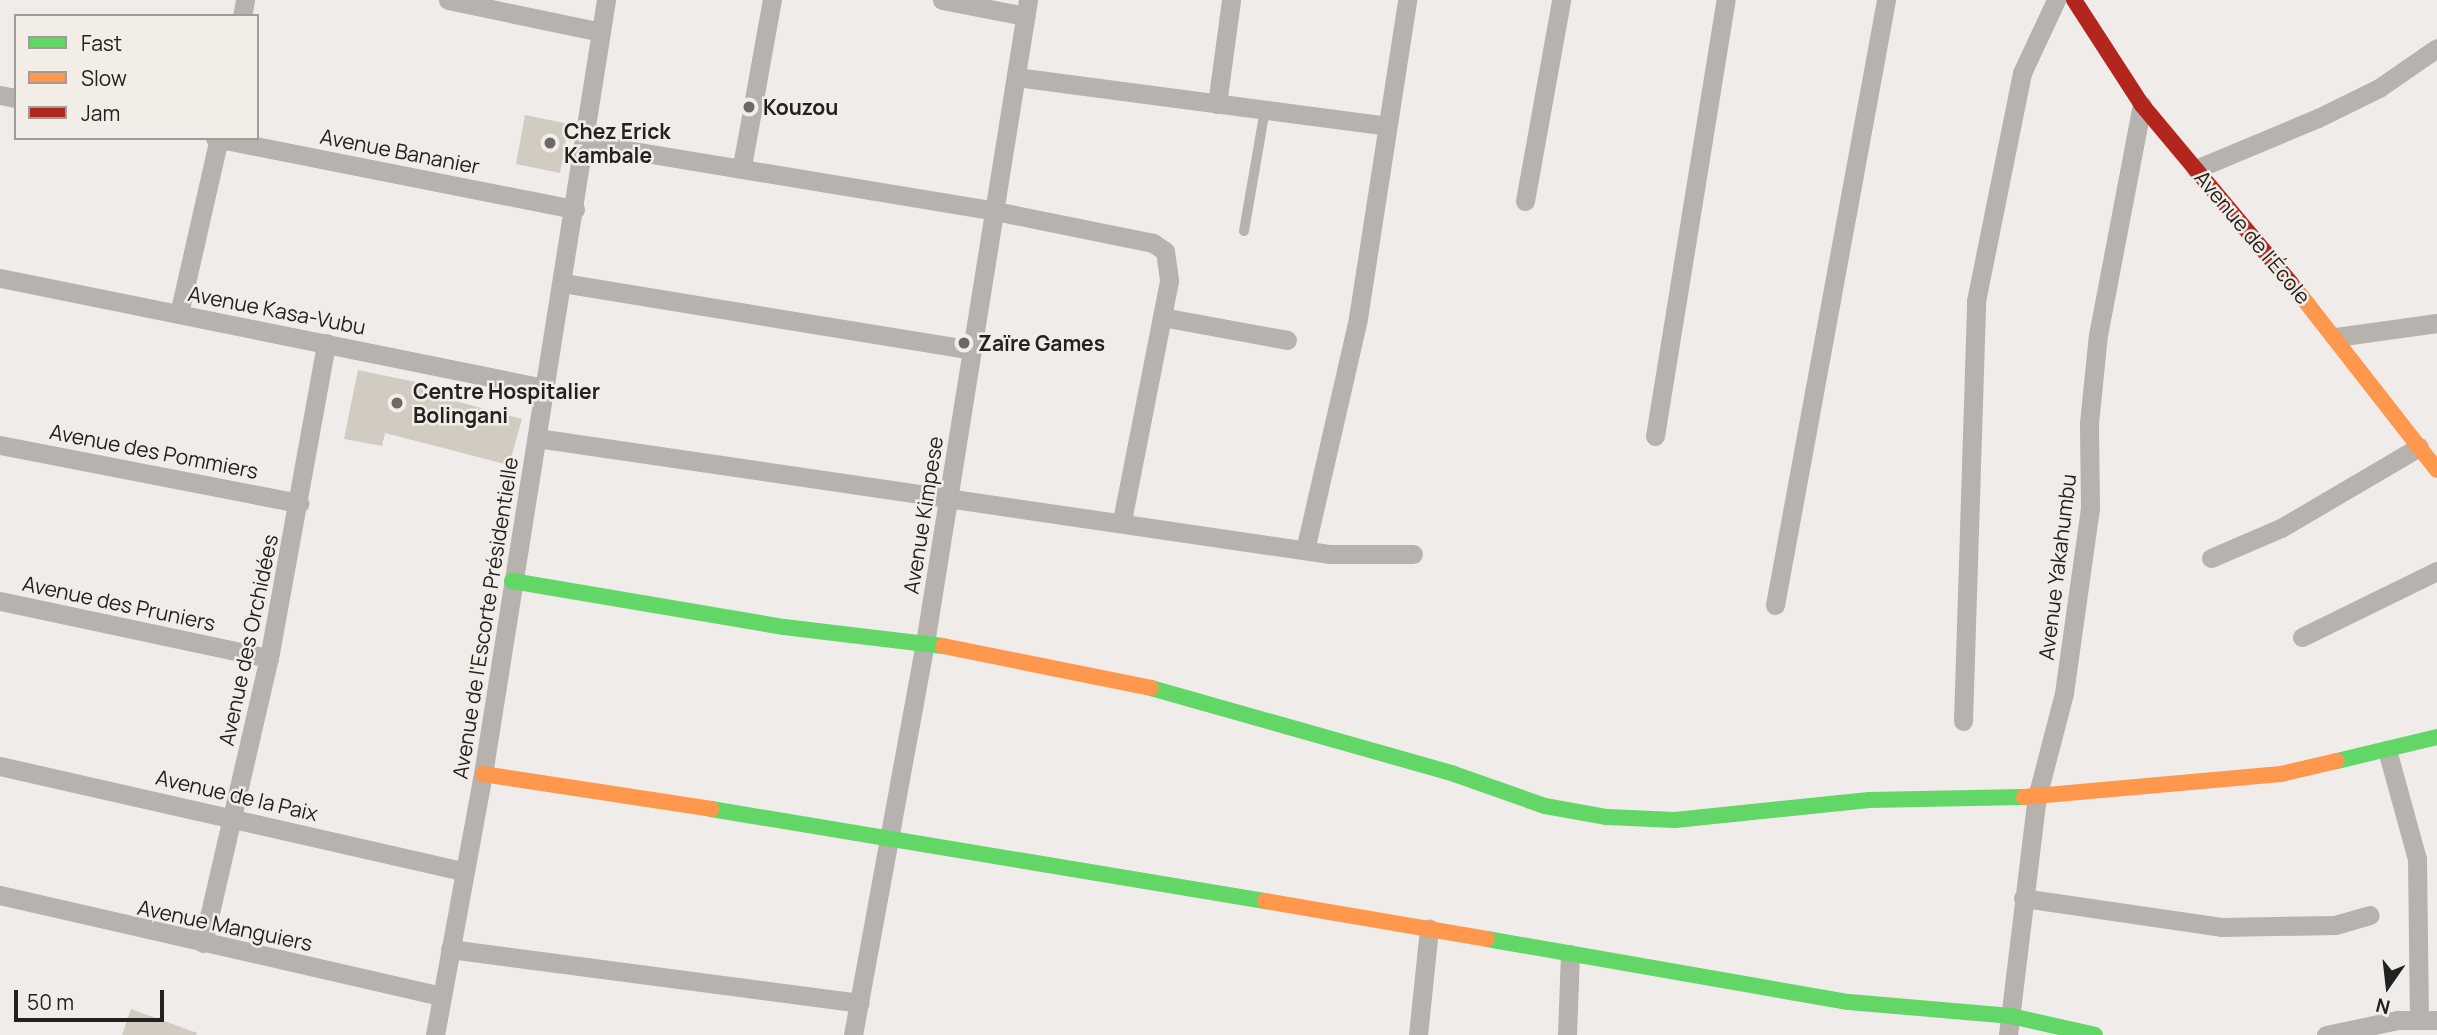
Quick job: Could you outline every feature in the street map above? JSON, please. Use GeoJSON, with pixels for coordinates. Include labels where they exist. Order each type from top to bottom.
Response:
{"type":"FeatureCollection","features":[{"type":"Feature","properties":{"kind":"street"},"geometry":{"type":"LineString","coordinates":[[448,0],[601,32]]}},
{"type":"Feature","properties":{"kind":"street","name":"Avenue de l'Escorte Présidentielle"},"geometry":{"type":"LineString","coordinates":[[435,1035],[463,871],[483,774],[512,581],[564,283],[606,0]]}},
{"type":"Feature","properties":{"kind":"street"},"geometry":{"type":"LineString","coordinates":[[742,166],[772,0]]}},
{"type":"Feature","properties":{"kind":"street"},"geometry":{"type":"LineString","coordinates":[[942,0],[1027,8]]}},
{"type":"Feature","properties":{"kind":"street"},"geometry":{"type":"LineString","coordinates":[[1217,104],[1231,0]]}},
{"type":"Feature","properties":{"kind":"street"},"geometry":{"type":"LineString","coordinates":[[1305,550],[1358,318],[1385,126],[1407,0]]}},
{"type":"Feature","properties":{"kind":"street"},"geometry":{"type":"LineString","coordinates":[[1525,201],[1561,0]]}},
{"type":"Feature","properties":{"kind":"street"},"geometry":{"type":"LineString","coordinates":[[1655,436],[1726,0]]}},
{"type":"Feature","properties":{"kind":"street"},"geometry":{"type":"LineString","coordinates":[[1775,605],[1885,0]]}},
{"type":"Feature","properties":{"kind":"street"},"geometry":{"type":"LineString","coordinates":[[1964,721],[1976,300],[2022,73],[2056,0]]}},
{"type":"Feature","properties":{"kind":"street","name":"Avenue de l'École"},"geometry":{"type":"LineString","coordinates":[[2074,0],[2142,105],[2336,337],[2437,470]]}},
{"type":"Feature","properties":{"kind":"street","name":"Avenue Kimpese"},"geometry":{"type":"LineString","coordinates":[[853,1035],[892,835],[925,643],[1027,8]]}},
{"type":"Feature","properties":{"kind":"street"},"geometry":{"type":"LineString","coordinates":[[2196,169],[2343,106],[2437,48]]}},
{"type":"Feature","properties":{"kind":"street"},"geometry":{"type":"LineString","coordinates":[[1016,77],[1385,126]]}},
{"type":"Feature","properties":{"kind":"street","name":"Avenue Yakahumbu"},"geometry":{"type":"LineString","coordinates":[[2009,1026],[2037,797],[2064,693],[2090,509],[2097,348],[2142,105]]}},
{"type":"Feature","properties":{"kind":"street"},"geometry":{"type":"LineString","coordinates":[[178,314],[218,140]]}},
{"type":"Feature","properties":{"kind":"street","name":"Avenue Bananier"},"geometry":{"type":"LineString","coordinates":[[228,140],[575,209]]}},
{"type":"Feature","properties":{"kind":"street"},"geometry":{"type":"LineString","coordinates":[[584,144],[742,166],[995,211],[1153,243],[1170,263],[1122,520]]}},
{"type":"Feature","properties":{"kind":"street","name":"Avenue Kasa-Vubu"},"geometry":{"type":"LineString","coordinates":[[0,278],[544,388]]}},
{"type":"Feature","properties":{"kind":"street"},"geometry":{"type":"LineString","coordinates":[[564,283],[971,350]]}},
{"type":"Feature","properties":{"kind":"street"},"geometry":{"type":"LineString","coordinates":[[1162,317],[1287,340]]}},
{"type":"Feature","properties":{"kind":"street"},"geometry":{"type":"LineString","coordinates":[[2336,337],[2437,323]]}},
{"type":"Feature","properties":{"kind":"street","name":"Avenue des Orchidées"},"geometry":{"type":"LineString","coordinates":[[204,943],[269,658],[326,343]]}},
{"type":"Feature","properties":{"kind":"street"},"geometry":{"type":"LineString","coordinates":[[537,438],[1122,520],[1305,550],[1413,554]]}},
{"type":"Feature","properties":{"kind":"street","name":"Avenue des Pommiers"},"geometry":{"type":"LineString","coordinates":[[0,444],[299,503]]}},
{"type":"Feature","properties":{"kind":"street"},"geometry":{"type":"LineString","coordinates":[[2211,558],[2281,528],[2419,447]]}},
{"type":"Feature","properties":{"kind":"street"},"geometry":{"type":"LineString","coordinates":[[2302,637],[2437,571]]}},
{"type":"Feature","properties":{"kind":"street"},"geometry":{"type":"LineString","coordinates":[[512,581],[784,627],[925,643],[1133,683],[1454,774],[1545,806],[1607,817],[1675,820],[1869,800],[2037,797],[2281,774],[2437,737]]}},
{"type":"Feature","properties":{"kind":"street","name":"Avenue des Pruniers"},"geometry":{"type":"LineString","coordinates":[[0,601],[269,658]]}},
{"type":"Feature","properties":{"kind":"street"},"geometry":{"type":"LineString","coordinates":[[2326,1035],[2428,1020],[2417,859],[2387,750]]}},
{"type":"Feature","properties":{"kind":"street","name":"Avenue de la Paix"},"geometry":{"type":"LineString","coordinates":[[0,766],[463,871]]}},
{"type":"Feature","properties":{"kind":"street"},"geometry":{"type":"LineString","coordinates":[[483,774],[892,835],[1849,1002],[2009,1026],[2095,1035]]}},
{"type":"Feature","properties":{"kind":"street","name":"Avenue Manguiers"},"geometry":{"type":"LineString","coordinates":[[0,895],[442,996]]}},
{"type":"Feature","properties":{"kind":"street"},"geometry":{"type":"LineString","coordinates":[[2023,898],[2221,927],[2335,925],[2370,915]]}},
{"type":"Feature","properties":{"kind":"street"},"geometry":{"type":"LineString","coordinates":[[1418,1035],[1429,929]]}},
{"type":"Feature","properties":{"kind":"street"},"geometry":{"type":"LineString","coordinates":[[450,949],[859,1003]]}},
{"type":"Feature","properties":{"kind":"street"},"geometry":{"type":"LineString","coordinates":[[1567,1035],[1570,954]]}},
{"type":"Feature","properties":{"kind":"lane"},"geometry":{"type":"LineString","coordinates":[[1244,231],[1265,110]]}},
{"type":"Feature","properties":{"kind":"building"},"geometry":{"type":"Polygon","coordinates":[[[525,115],[569,124],[560,173],[516,164],[525,115]]]}},
{"type":"Feature","properties":{"kind":"building"},"geometry":{"type":"Polygon","coordinates":[[[358,370],[435,386],[433,395],[522,419],[509,465],[385,433],[382,446],[344,439],[358,370]]]}},
{"type":"Feature","properties":{"kind":"building"},"geometry":{"type":"Polygon","coordinates":[[[131,1009],[197,1033],[122,1035],[131,1009]]]}},
{"type":"Feature","properties":{"kind":"traffic: fast"},"geometry":{"type":"LineString","coordinates":[[512,581],[784,627],[943,646]]}},
{"type":"Feature","properties":{"kind":"traffic: fast"},"geometry":{"type":"LineString","coordinates":[[1151,688],[1454,774],[1545,806],[1607,817],[1675,820],[1869,800],[2024,797]]}},
{"type":"Feature","properties":{"kind":"traffic: fast"},"geometry":{"type":"LineString","coordinates":[[2337,761],[2437,737]]}},
{"type":"Feature","properties":{"kind":"traffic: fast"},"geometry":{"type":"LineString","coordinates":[[711,809],[1265,901]]}},
{"type":"Feature","properties":{"kind":"traffic: fast"},"geometry":{"type":"LineString","coordinates":[[1487,939],[1849,1002],[2011,1016],[2095,1035]]}},
{"type":"Feature","properties":{"kind":"traffic: slow"},"geometry":{"type":"LineString","coordinates":[[2291,283],[2437,470]]}},
{"type":"Feature","properties":{"kind":"traffic: slow"},"geometry":{"type":"LineString","coordinates":[[943,646],[1151,688]]}},
{"type":"Feature","properties":{"kind":"traffic: slow"},"geometry":{"type":"LineString","coordinates":[[2024,797],[2281,774],[2337,761]]}},
{"type":"Feature","properties":{"kind":"traffic: slow"},"geometry":{"type":"LineString","coordinates":[[483,774],[711,809]]}},
{"type":"Feature","properties":{"kind":"traffic: slow"},"geometry":{"type":"LineString","coordinates":[[1265,901],[1487,939]]}},
{"type":"Feature","properties":{"kind":"traffic: jam"},"geometry":{"type":"LineString","coordinates":[[2074,0],[2142,105],[2291,283]]}},
{"type":"Feature","properties":{"kind":"place","name":"Kouzou"},"geometry":{"type":"Point","coordinates":[749,107]}},
{"type":"Feature","properties":{"kind":"place","name":"Chez Erick Kambale"},"geometry":{"type":"Point","coordinates":[550,143]}},
{"type":"Feature","properties":{"kind":"place","name":"Zaïre Games"},"geometry":{"type":"Point","coordinates":[964,343]}},
{"type":"Feature","properties":{"kind":"place","name":"Centre Hospitalier Bolingani"},"geometry":{"type":"Point","coordinates":[397,403]}}]}
